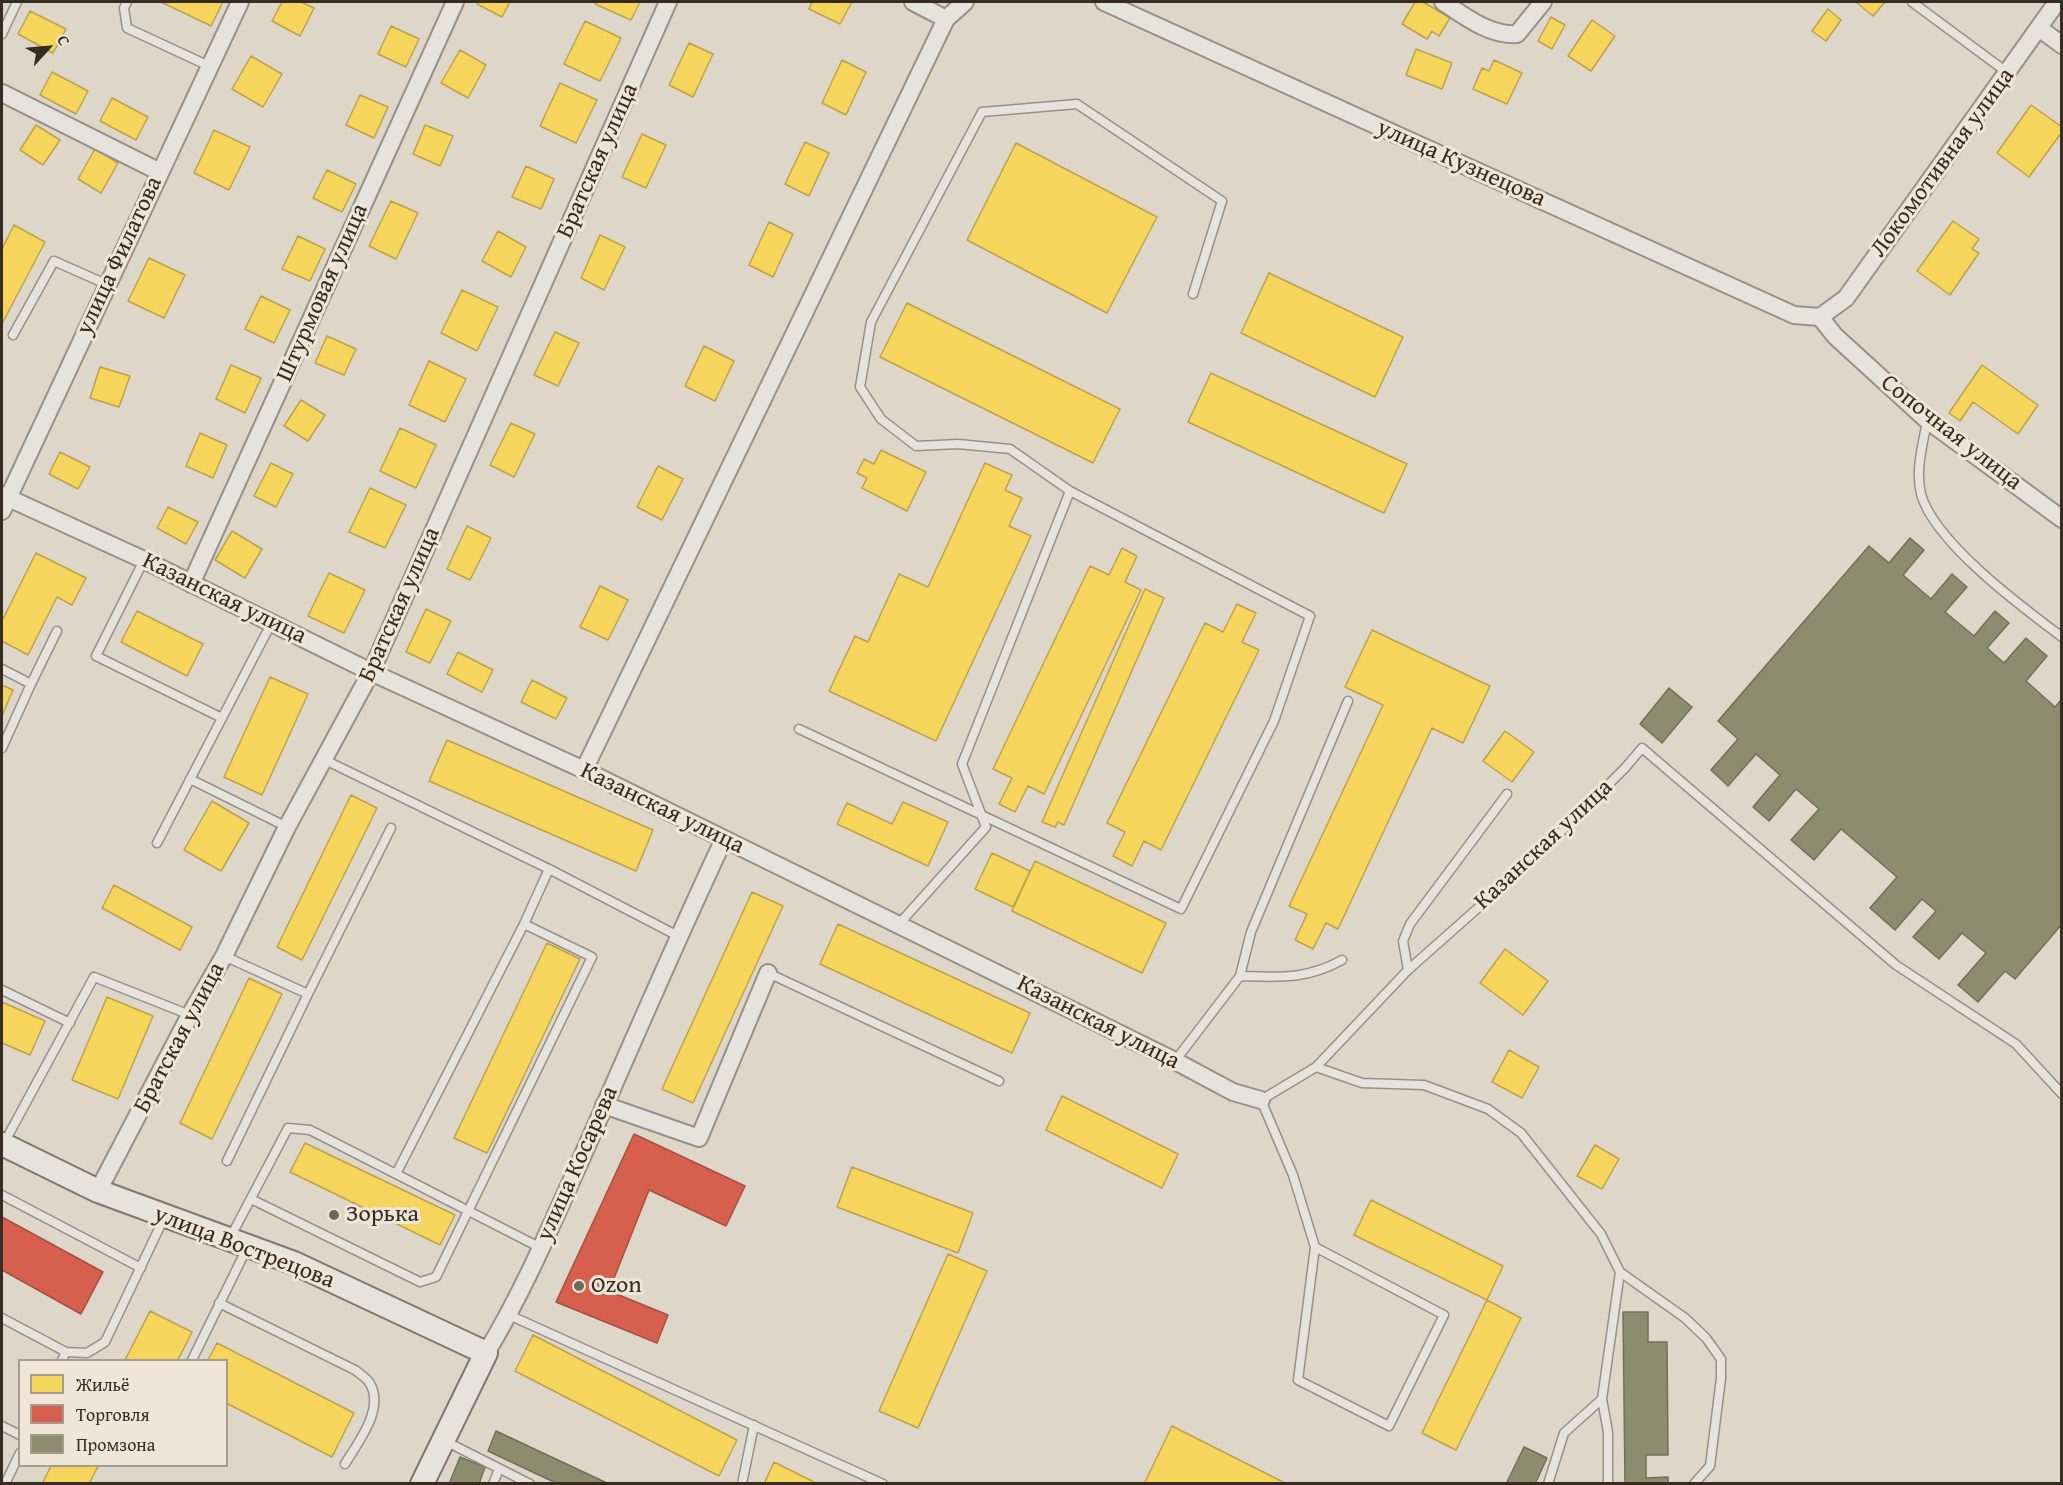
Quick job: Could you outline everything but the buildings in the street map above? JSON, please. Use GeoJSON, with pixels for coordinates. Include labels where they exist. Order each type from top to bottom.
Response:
{"type":"FeatureCollection","features":[{"type":"Feature","properties":{"kind":"street","name":"улица Филатова"},"geometry":{"type":"LineString","coordinates":[[4,502],[240,2]]}},
{"type":"Feature","properties":{"kind":"street","name":"Штурмовая улица"},"geometry":{"type":"LineString","coordinates":[[191,584],[454,2]]}},
{"type":"Feature","properties":{"kind":"street","name":"Братская улица"},"geometry":{"type":"LineString","coordinates":[[98,1191],[190,1015],[224,956],[287,827],[371,672],[668,2]]}},
{"type":"Feature","properties":{"kind":"street"},"geometry":{"type":"LineString","coordinates":[[913,2],[946,19]]}},
{"type":"Feature","properties":{"kind":"street"},"geometry":{"type":"LineString","coordinates":[[584,770],[946,19],[965,2]]}},
{"type":"Feature","properties":{"kind":"street","name":"улица Кузнецова"},"geometry":{"type":"LineString","coordinates":[[1104,2],[1794,315],[1820,317]]}},
{"type":"Feature","properties":{"kind":"street"},"geometry":{"type":"LineString","coordinates":[[1443,2],[1503,35],[1517,34],[1543,2]]}},
{"type":"Feature","properties":{"kind":"street","name":"Локомотивная улица"},"geometry":{"type":"LineString","coordinates":[[1820,317],[1846,298],[2040,29],[2057,2]]}},
{"type":"Feature","properties":{"kind":"street"},"geometry":{"type":"LineString","coordinates":[[2040,29],[2061,45]]}},
{"type":"Feature","properties":{"kind":"street"},"geometry":{"type":"LineString","coordinates":[[2,93],[160,172]]}},
{"type":"Feature","properties":{"kind":"street","name":"Сопочная улица"},"geometry":{"type":"LineString","coordinates":[[1820,317],[1835,336],[1927,420],[2061,519]]}},
{"type":"Feature","properties":{"kind":"street","name":"Казанская улица"},"geometry":{"type":"LineString","coordinates":[[4,502],[144,560],[371,672],[584,770],[723,840],[899,924],[1233,1092],[1261,1100]]}},
{"type":"Feature","properties":{"kind":"street","name":"улица Косарева"},"geometry":{"type":"LineString","coordinates":[[422,1484],[442,1440],[486,1353],[509,1315],[541,1248],[678,936],[723,840]]}},
{"type":"Feature","properties":{"kind":"street"},"geometry":{"type":"LineString","coordinates":[[604,1105],[699,1138],[768,973]]}},
{"type":"Feature","properties":{"kind":"street","name":"улица Вострецова"},"geometry":{"type":"LineString","coordinates":[[2,1145],[98,1191],[164,1218],[239,1241],[294,1263],[486,1353]]}},
{"type":"Feature","properties":{"kind":"lane"},"geometry":{"type":"LineString","coordinates":[[2,34],[17,2]]}},
{"type":"Feature","properties":{"kind":"lane"},"geometry":{"type":"LineString","coordinates":[[127,2],[124,8],[127,28],[209,66]]}},
{"type":"Feature","properties":{"kind":"lane"},"geometry":{"type":"LineString","coordinates":[[1912,2],[2008,73]]}},
{"type":"Feature","properties":{"kind":"lane"},"geometry":{"type":"LineString","coordinates":[[799,729],[1181,909],[1274,721],[1310,616],[1070,492],[1010,449],[957,444],[916,446],[881,419],[860,387],[871,321],[982,112],[1077,104],[1222,201],[1193,294]]}},
{"type":"Feature","properties":{"kind":"lane"},"geometry":{"type":"LineString","coordinates":[[13,336],[54,261],[106,284]]}},
{"type":"Feature","properties":{"kind":"lane"},"geometry":{"type":"LineString","coordinates":[[1927,420],[1918,474],[1922,496],[1942,532],[2016,602],[2061,637]]}},
{"type":"Feature","properties":{"kind":"lane"},"geometry":{"type":"LineString","coordinates":[[899,924],[987,827],[962,764],[1070,492]]}},
{"type":"Feature","properties":{"kind":"lane"},"geometry":{"type":"LineString","coordinates":[[144,560],[96,656],[222,718]]}},
{"type":"Feature","properties":{"kind":"lane"},"geometry":{"type":"LineString","coordinates":[[157,843],[272,622]]}},
{"type":"Feature","properties":{"kind":"lane"},"geometry":{"type":"LineString","coordinates":[[2,748],[57,630]]}},
{"type":"Feature","properties":{"kind":"lane"},"geometry":{"type":"LineString","coordinates":[[2,669],[31,684]]}},
{"type":"Feature","properties":{"kind":"lane"},"geometry":{"type":"LineString","coordinates":[[1175,1061],[1239,976],[1251,932],[1348,701]]}},
{"type":"Feature","properties":{"kind":"lane","name":"Казанская улица"},"geometry":{"type":"LineString","coordinates":[[1261,1100],[1316,1066],[1408,970],[1541,852],[1642,748],[1896,965],[2016,1044],[2061,1094]]}},
{"type":"Feature","properties":{"kind":"lane"},"geometry":{"type":"LineString","coordinates":[[325,760],[549,869],[678,936]]}},
{"type":"Feature","properties":{"kind":"lane"},"geometry":{"type":"LineString","coordinates":[[190,779],[287,827]]}},
{"type":"Feature","properties":{"kind":"lane"},"geometry":{"type":"LineString","coordinates":[[1408,970],[1403,941],[1410,924],[1507,794]]}},
{"type":"Feature","properties":{"kind":"lane"},"geometry":{"type":"LineString","coordinates":[[227,1161],[391,828]]}},
{"type":"Feature","properties":{"kind":"lane"},"geometry":{"type":"LineString","coordinates":[[396,1174],[524,924],[549,869]]}},
{"type":"Feature","properties":{"kind":"lane"},"geometry":{"type":"LineString","coordinates":[[251,1199],[420,1282],[435,1277],[592,957],[524,924]]}},
{"type":"Feature","properties":{"kind":"lane"},"geometry":{"type":"LineString","coordinates":[[224,956],[308,994]]}},
{"type":"Feature","properties":{"kind":"lane"},"geometry":{"type":"LineString","coordinates":[[1239,976],[1279,977],[1320,972],[1342,960]]}},
{"type":"Feature","properties":{"kind":"lane"},"geometry":{"type":"LineString","coordinates":[[768,973],[999,1081]]}},
{"type":"Feature","properties":{"kind":"lane"},"geometry":{"type":"LineString","coordinates":[[2,1145],[94,977],[190,1015]]}},
{"type":"Feature","properties":{"kind":"lane"},"geometry":{"type":"LineString","coordinates":[[2,990],[70,1023]]}},
{"type":"Feature","properties":{"kind":"lane"},"geometry":{"type":"LineString","coordinates":[[1316,1066],[1362,1083],[1424,1085],[1488,1109],[1521,1133],[1601,1234],[1620,1272],[1685,1318],[1706,1338],[1721,1359],[1721,1378],[1710,1466],[1694,1484]]}},
{"type":"Feature","properties":{"kind":"lane"},"geometry":{"type":"LineString","coordinates":[[1261,1100],[1293,1175],[1315,1247],[1298,1380],[1389,1426],[1444,1315],[1315,1247]]}},
{"type":"Feature","properties":{"kind":"lane"},"geometry":{"type":"LineString","coordinates":[[192,1359],[219,1303],[251,1199],[288,1128],[310,1130],[541,1248]]}},
{"type":"Feature","properties":{"kind":"lane"},"geometry":{"type":"LineString","coordinates":[[2,1195],[141,1268]]}},
{"type":"Feature","properties":{"kind":"lane"},"geometry":{"type":"LineString","coordinates":[[2,1318],[64,1356],[87,1353],[105,1342],[164,1218]]}},
{"type":"Feature","properties":{"kind":"lane"},"geometry":{"type":"LineString","coordinates":[[1608,1484],[1608,1432],[1602,1399],[1620,1272]]}},
{"type":"Feature","properties":{"kind":"lane"},"geometry":{"type":"LineString","coordinates":[[219,1303],[355,1370],[369,1382],[375,1402],[366,1430],[345,1464]]}},
{"type":"Feature","properties":{"kind":"lane"},"geometry":{"type":"LineString","coordinates":[[509,1315],[883,1484]]}},
{"type":"Feature","properties":{"kind":"lane"},"geometry":{"type":"LineString","coordinates":[[1548,1484],[1564,1434],[1602,1399]]}},
{"type":"Feature","properties":{"kind":"lane"},"geometry":{"type":"LineString","coordinates":[[742,1484],[754,1425]]}},
{"type":"Feature","properties":{"kind":"lane"},"geometry":{"type":"LineString","coordinates":[[2,1426],[18,1434]]}},
{"type":"Feature","properties":{"kind":"lane"},"geometry":{"type":"LineString","coordinates":[[442,1440],[530,1484]]}},
{"type":"Feature","properties":{"kind":"lane"},"geometry":{"type":"LineString","coordinates":[[5,1484],[18,1457]]}},
{"type":"Feature","properties":{"kind":"lane"},"geometry":{"type":"LineString","coordinates":[[493,1484],[499,1469]]}},
{"type":"Feature","properties":{"kind":"place","name":"Зорька"},"geometry":{"type":"Point","coordinates":[334,1215]}},
{"type":"Feature","properties":{"kind":"place","name":"Ozon"},"geometry":{"type":"Point","coordinates":[579,1286]}}]}
